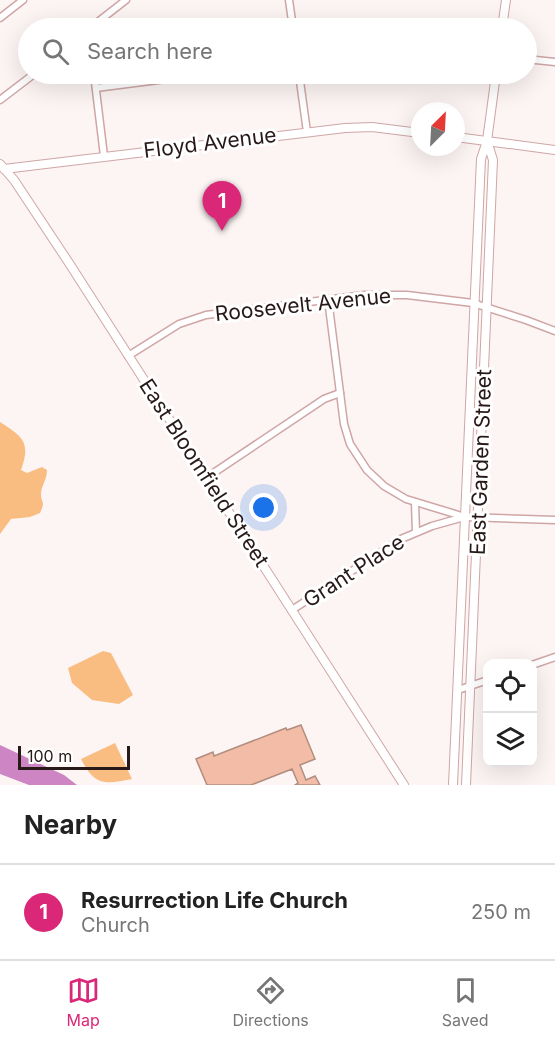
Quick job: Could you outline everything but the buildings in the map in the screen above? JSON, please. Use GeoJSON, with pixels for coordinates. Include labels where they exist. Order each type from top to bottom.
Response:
{"type":"FeatureCollection","features":[{"type":"Feature","properties":{"kind":"street"},"geometry":{"type":"LineString","coordinates":[[0,18],[23,0]]}},
{"type":"Feature","properties":{"kind":"street"},"geometry":{"type":"LineString","coordinates":[[103,18],[126,0]]}},
{"type":"Feature","properties":{"kind":"street"},"geometry":{"type":"LineString","coordinates":[[289,0],[292,18]]}},
{"type":"Feature","properties":{"kind":"street"},"geometry":{"type":"LineString","coordinates":[[503,18],[506,0]]}},
{"type":"Feature","properties":{"kind":"street"},"geometry":{"type":"LineString","coordinates":[[537,60],[555,62]]}},
{"type":"Feature","properties":{"kind":"street"},"geometry":{"type":"LineString","coordinates":[[0,100],[21,84]]}},
{"type":"Feature","properties":{"kind":"street"},"geometry":{"type":"LineString","coordinates":[[95,84],[104,156]]}},
{"type":"Feature","properties":{"kind":"street"},"geometry":{"type":"LineString","coordinates":[[96,88],[127,84]]}},
{"type":"Feature","properties":{"kind":"street"},"geometry":{"type":"LineString","coordinates":[[300,84],[307,132]]}},
{"type":"Feature","properties":{"kind":"street","name":"East Garden Street"},"geometry":{"type":"LineString","coordinates":[[453,785],[481,159],[487,141],[495,84]]}},
{"type":"Feature","properties":{"kind":"street","name":"Floyd Avenue"},"geometry":{"type":"LineString","coordinates":[[2,168],[307,132],[372,127],[411,132]]}},
{"type":"Feature","properties":{"kind":"street"},"geometry":{"type":"LineString","coordinates":[[465,138],[555,150]]}},
{"type":"Feature","properties":{"kind":"street","name":"East Garden Street"},"geometry":{"type":"LineString","coordinates":[[466,785],[493,160],[487,141]]}},
{"type":"Feature","properties":{"kind":"street","name":"East Bloomfield Street"},"geometry":{"type":"LineString","coordinates":[[2,168],[69,263],[404,785]]}},
{"type":"Feature","properties":{"kind":"street","name":"Roosevelt Avenue"},"geometry":{"type":"LineString","coordinates":[[128,357],[192,319],[206,315],[364,295],[407,295],[473,303],[487,306],[555,332]]}},
{"type":"Feature","properties":{"kind":"street"},"geometry":{"type":"LineString","coordinates":[[328,299],[344,424],[350,444],[358,459],[384,486],[415,503],[465,517],[555,520]]}},
{"type":"Feature","properties":{"kind":"street"},"geometry":{"type":"LineString","coordinates":[[206,478],[324,399],[340,393]]}},
{"type":"Feature","properties":{"kind":"street","name":"Grant Place"},"geometry":{"type":"LineString","coordinates":[[415,503],[416,532]]}},
{"type":"Feature","properties":{"kind":"street","name":"Grant Place"},"geometry":{"type":"LineString","coordinates":[[292,610],[382,549],[416,532],[465,517]]}},
{"type":"Feature","properties":{"kind":"street"},"geometry":{"type":"LineString","coordinates":[[537,662],[555,657]]}},
{"type":"Feature","properties":{"kind":"street"},"geometry":{"type":"LineString","coordinates":[[458,690],[483,682]]}},
{"type":"Feature","properties":{"kind":"shaded area"},"geometry":{"type":"Polygon","coordinates":[[[0,422],[23,441],[25,453],[21,470],[27,473],[42,467],[47,470],[41,491],[43,504],[40,513],[30,517],[11,519],[0,534],[0,422]]]}},
{"type":"Feature","properties":{"kind":"shaded area"},"geometry":{"type":"Polygon","coordinates":[[[103,651],[111,653],[133,695],[119,704],[92,700],[72,683],[68,668],[103,651]]]}},
{"type":"Feature","properties":{"kind":"shaded area"},"geometry":{"type":"Polygon","coordinates":[[[115,743],[132,779],[114,782],[100,781],[90,774],[81,759],[115,743]]]}},
{"type":"Feature","properties":{"kind":"shaded area"},"geometry":{"type":"Polygon","coordinates":[[[0,745],[64,775],[77,785],[29,785],[0,774],[0,745]]]}},
{"type":"Feature","properties":{"kind":"place","name":"Resurrection Life Church"},"geometry":{"type":"Point","coordinates":[222,231]}}]}
